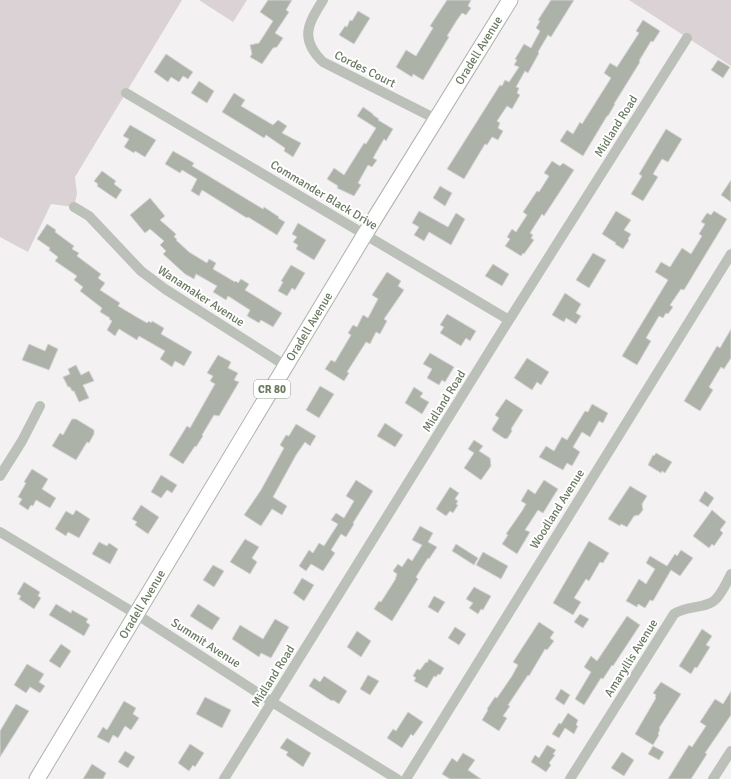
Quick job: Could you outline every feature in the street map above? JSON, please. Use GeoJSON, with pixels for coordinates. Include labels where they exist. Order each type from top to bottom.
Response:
{"type":"FeatureCollection","features":[{"type":"Feature","properties":{"kind":"main road","name":"Oradell Avenue"},"geometry":{"type":"LineString","coordinates":[[37,779],[365,234],[510,0]]}},
{"type":"Feature","properties":{"kind":"street","name":"Cordes Court"},"geometry":{"type":"LineString","coordinates":[[323,0],[311,21],[308,30],[309,40],[316,56],[323,62],[436,119]]}},
{"type":"Feature","properties":{"kind":"street","name":"Midland Road"},"geometry":{"type":"LineString","coordinates":[[224,779],[509,320],[687,38]]}},
{"type":"Feature","properties":{"kind":"street","name":"Commander Black Drive"},"geometry":{"type":"LineString","coordinates":[[126,93],[509,320]]}},
{"type":"Feature","properties":{"kind":"street","name":"Wanamaker Avenue"},"geometry":{"type":"LineString","coordinates":[[74,207],[89,216],[141,270],[164,290],[286,366]]}},
{"type":"Feature","properties":{"kind":"street","name":"Woodland Avenue"},"geometry":{"type":"LineString","coordinates":[[406,779],[731,254]]}},
{"type":"Feature","properties":{"kind":"street"},"geometry":{"type":"LineString","coordinates":[[0,476],[22,441],[40,406]]}},
{"type":"Feature","properties":{"kind":"street","name":"Summit Avenue"},"geometry":{"type":"LineString","coordinates":[[0,532],[136,614],[272,702],[397,779]]}},
{"type":"Feature","properties":{"kind":"street","name":"Amaryllis Avenue"},"geometry":{"type":"LineString","coordinates":[[570,779],[674,614],[680,610],[711,603],[717,599],[731,574]]}},
{"type":"Feature","properties":{"kind":"street"},"geometry":{"type":"LineString","coordinates":[[713,779],[731,751]]}},
{"type":"Feature","properties":{"kind":"shaded area"},"geometry":{"type":"Polygon","coordinates":[[[0,0],[182,0],[75,177],[77,194],[74,207],[51,204],[28,252],[0,237],[0,0]]]}},
{"type":"Feature","properties":{"kind":"shaded area"},"geometry":{"type":"Polygon","coordinates":[[[199,0],[247,0],[233,22],[199,0]]]}},
{"type":"Feature","properties":{"kind":"shaded area"},"geometry":{"type":"Polygon","coordinates":[[[629,0],[731,0],[731,66],[629,0]]]}},
{"type":"Feature","properties":{"kind":"building"},"geometry":{"type":"Polygon","coordinates":[[[268,0],[292,0],[286,10],[289,12],[275,33],[283,38],[277,47],[273,48],[262,64],[250,57],[252,54],[250,45],[259,43],[273,21],[260,12],[268,0]]]}},
{"type":"Feature","properties":{"kind":"building"},"geometry":{"type":"Polygon","coordinates":[[[447,0],[471,0],[468,6],[471,8],[466,15],[462,13],[457,20],[447,36],[449,37],[423,80],[413,74],[412,77],[396,67],[406,50],[416,56],[433,28],[430,26],[447,0]]]}},
{"type":"Feature","properties":{"kind":"building"},"geometry":{"type":"Polygon","coordinates":[[[551,0],[574,0],[551,37],[548,35],[528,73],[525,71],[516,87],[519,88],[517,93],[520,95],[512,109],[507,106],[497,121],[500,123],[498,128],[503,131],[498,140],[492,137],[487,145],[485,144],[464,179],[447,169],[500,85],[502,86],[505,80],[509,82],[519,67],[514,65],[517,60],[515,59],[524,44],[531,48],[540,31],[536,28],[540,21],[538,20],[551,0]]]}},
{"type":"Feature","properties":{"kind":"building"},"geometry":{"type":"Polygon","coordinates":[[[358,11],[370,18],[354,44],[339,35],[345,26],[347,27],[350,20],[352,21],[358,11]]]}},
{"type":"Feature","properties":{"kind":"building"},"geometry":{"type":"Polygon","coordinates":[[[643,20],[660,31],[653,42],[651,41],[639,61],[640,62],[583,156],[560,141],[567,130],[573,134],[580,122],[582,124],[611,78],[604,73],[610,63],[617,67],[639,33],[636,31],[643,20]]]}},
{"type":"Feature","properties":{"kind":"building"},"geometry":{"type":"Polygon","coordinates":[[[166,54],[193,72],[188,79],[183,76],[179,82],[171,77],[168,82],[154,72],[166,54]]]}},
{"type":"Feature","properties":{"kind":"building"},"geometry":{"type":"Polygon","coordinates":[[[718,60],[730,67],[723,78],[711,70],[718,60]]]}},
{"type":"Feature","properties":{"kind":"building"},"geometry":{"type":"Polygon","coordinates":[[[199,81],[214,91],[207,103],[191,93],[199,81]]]}},
{"type":"Feature","properties":{"kind":"building"},"geometry":{"type":"Polygon","coordinates":[[[234,93],[245,100],[241,106],[273,125],[278,120],[287,126],[282,133],[301,143],[293,157],[284,151],[285,148],[266,135],[264,138],[222,112],[234,93]]]}},
{"type":"Feature","properties":{"kind":"building"},"geometry":{"type":"Polygon","coordinates":[[[363,107],[379,119],[378,120],[393,129],[386,141],[384,139],[373,158],[377,160],[372,167],[368,165],[358,183],[361,185],[354,196],[337,188],[338,186],[327,179],[334,168],[344,175],[364,143],[366,144],[376,128],[357,116],[363,107]]]}},
{"type":"Feature","properties":{"kind":"building"},"geometry":{"type":"Polygon","coordinates":[[[130,125],[156,140],[145,157],[124,147],[129,139],[123,136],[130,125]]]}},
{"type":"Feature","properties":{"kind":"building"},"geometry":{"type":"Polygon","coordinates":[[[666,129],[682,139],[668,162],[662,159],[653,174],[658,177],[643,201],[631,194],[642,176],[639,174],[666,129]]]}},
{"type":"Feature","properties":{"kind":"building"},"geometry":{"type":"Polygon","coordinates":[[[173,151],[194,163],[192,166],[279,217],[278,218],[285,222],[277,235],[202,190],[199,196],[191,191],[197,179],[182,170],[180,173],[165,164],[173,151]]]}},
{"type":"Feature","properties":{"kind":"building"},"geometry":{"type":"Polygon","coordinates":[[[552,161],[560,166],[563,163],[574,170],[544,216],[542,214],[530,233],[533,235],[531,238],[534,240],[521,256],[505,246],[510,239],[507,237],[512,229],[516,232],[527,215],[523,212],[537,191],[539,192],[549,176],[544,173],[552,161]]]}},
{"type":"Feature","properties":{"kind":"building"},"geometry":{"type":"Polygon","coordinates":[[[102,171],[116,181],[114,184],[122,190],[116,199],[97,186],[98,184],[94,181],[102,171]]]}},
{"type":"Feature","properties":{"kind":"building"},"geometry":{"type":"Polygon","coordinates":[[[731,180],[731,202],[721,195],[731,180]]]}},
{"type":"Feature","properties":{"kind":"building"},"geometry":{"type":"Polygon","coordinates":[[[440,186],[452,193],[445,206],[433,198],[440,186]]]}},
{"type":"Feature","properties":{"kind":"building"},"geometry":{"type":"Polygon","coordinates":[[[150,198],[165,216],[160,220],[176,234],[174,237],[177,239],[176,240],[189,252],[207,263],[209,259],[216,263],[213,269],[235,282],[236,281],[238,283],[241,279],[249,284],[245,290],[282,313],[273,327],[261,320],[259,323],[247,316],[250,310],[228,296],[226,300],[213,292],[217,286],[196,274],[194,279],[185,274],[163,254],[166,251],[160,245],[164,241],[150,229],[145,233],[130,215],[150,198]]]}},
{"type":"Feature","properties":{"kind":"building"},"geometry":{"type":"Polygon","coordinates":[[[419,211],[448,227],[456,213],[465,219],[451,245],[429,232],[424,241],[414,235],[419,227],[412,223],[419,211]]]}},
{"type":"Feature","properties":{"kind":"building"},"geometry":{"type":"Polygon","coordinates":[[[616,211],[631,220],[624,230],[631,234],[623,249],[602,234],[616,211]]]}},
{"type":"Feature","properties":{"kind":"building"},"geometry":{"type":"Polygon","coordinates":[[[714,211],[727,219],[684,290],[681,289],[670,305],[673,307],[663,318],[659,316],[646,338],[651,341],[637,365],[622,356],[668,280],[655,272],[661,262],[670,267],[682,248],[691,254],[702,236],[699,234],[705,224],[701,222],[707,213],[711,215],[714,211]]]}},
{"type":"Feature","properties":{"kind":"building"},"geometry":{"type":"Polygon","coordinates":[[[298,223],[326,240],[314,260],[296,249],[298,245],[293,242],[297,237],[292,234],[298,223]]]}},
{"type":"Feature","properties":{"kind":"building"},"geometry":{"type":"Polygon","coordinates":[[[47,224],[74,246],[72,249],[79,253],[77,256],[101,274],[98,278],[105,283],[100,290],[120,303],[118,306],[147,323],[149,321],[151,323],[152,321],[164,328],[161,334],[192,352],[184,366],[175,361],[172,367],[160,359],[165,351],[139,336],[137,340],[119,329],[115,336],[107,330],[112,321],[109,319],[110,318],[100,312],[102,308],[80,291],[83,287],[74,280],[77,276],[55,261],[58,257],[49,250],[50,248],[37,239],[47,224]]]}},
{"type":"Feature","properties":{"kind":"building"},"geometry":{"type":"Polygon","coordinates":[[[593,253],[606,260],[589,288],[576,280],[593,253]]]}},
{"type":"Feature","properties":{"kind":"building"},"geometry":{"type":"Polygon","coordinates":[[[493,264],[509,274],[502,286],[485,276],[493,264]]]}},
{"type":"Feature","properties":{"kind":"building"},"geometry":{"type":"Polygon","coordinates":[[[291,265],[305,273],[295,290],[292,288],[287,296],[278,291],[283,282],[281,281],[291,265]]]}},
{"type":"Feature","properties":{"kind":"building"},"geometry":{"type":"Polygon","coordinates":[[[387,272],[401,281],[398,286],[404,290],[384,319],[387,321],[380,334],[376,332],[370,344],[366,342],[347,372],[349,373],[344,381],[325,369],[331,360],[335,362],[351,335],[348,333],[353,325],[357,327],[363,315],[368,318],[378,299],[372,295],[387,272]]]}},
{"type":"Feature","properties":{"kind":"building"},"geometry":{"type":"Polygon","coordinates":[[[565,293],[581,304],[576,313],[581,316],[576,324],[566,318],[564,322],[552,315],[565,293]]]}},
{"type":"Feature","properties":{"kind":"building"},"geometry":{"type":"Polygon","coordinates":[[[447,314],[476,331],[470,341],[466,338],[461,346],[440,333],[444,327],[440,325],[447,314]]]}},
{"type":"Feature","properties":{"kind":"building"},"geometry":{"type":"Polygon","coordinates":[[[731,329],[731,358],[724,369],[721,367],[709,387],[713,390],[700,411],[684,401],[717,346],[720,348],[731,329]]]}},
{"type":"Feature","properties":{"kind":"building"},"geometry":{"type":"Polygon","coordinates":[[[29,344],[45,351],[48,344],[58,349],[49,370],[22,360],[29,344]]]}},
{"type":"Feature","properties":{"kind":"building"},"geometry":{"type":"Polygon","coordinates":[[[430,353],[454,367],[445,382],[442,380],[439,385],[427,378],[432,369],[423,364],[430,353]]]}},
{"type":"Feature","properties":{"kind":"building"},"geometry":{"type":"Polygon","coordinates":[[[218,355],[231,362],[228,368],[238,373],[234,380],[239,382],[219,416],[214,415],[202,435],[203,436],[183,464],[169,455],[187,426],[190,428],[215,384],[210,381],[213,376],[207,373],[218,355]]]}},
{"type":"Feature","properties":{"kind":"building"},"geometry":{"type":"Polygon","coordinates":[[[527,358],[549,372],[541,385],[537,382],[532,390],[514,378],[527,358]]]}},
{"type":"Feature","properties":{"kind":"building"},"geometry":{"type":"Polygon","coordinates":[[[76,365],[81,375],[89,371],[94,381],[83,385],[89,398],[79,402],[74,391],[68,387],[63,377],[70,374],[68,369],[76,365]]]}},
{"type":"Feature","properties":{"kind":"building"},"geometry":{"type":"Polygon","coordinates":[[[320,386],[334,394],[319,418],[306,410],[320,386]]]}},
{"type":"Feature","properties":{"kind":"building"},"geometry":{"type":"Polygon","coordinates":[[[414,387],[423,393],[420,397],[429,402],[422,414],[405,403],[414,387]]]}},
{"type":"Feature","properties":{"kind":"building"},"geometry":{"type":"Polygon","coordinates":[[[506,399],[523,410],[511,429],[512,431],[507,439],[505,439],[492,429],[499,418],[495,415],[506,399]]]}},
{"type":"Feature","properties":{"kind":"building"},"geometry":{"type":"Polygon","coordinates":[[[592,404],[608,413],[603,423],[599,421],[590,437],[582,432],[573,447],[580,452],[572,466],[567,463],[563,470],[539,457],[546,446],[554,451],[562,437],[567,440],[585,411],[588,412],[592,404]]]}},
{"type":"Feature","properties":{"kind":"building"},"geometry":{"type":"Polygon","coordinates":[[[72,419],[76,419],[94,430],[94,434],[89,443],[87,442],[76,460],[52,446],[60,433],[63,435],[72,419]]]}},
{"type":"Feature","properties":{"kind":"building"},"geometry":{"type":"Polygon","coordinates":[[[385,423],[403,435],[395,447],[377,436],[385,423]]]}},
{"type":"Feature","properties":{"kind":"building"},"geometry":{"type":"Polygon","coordinates":[[[296,424],[316,436],[310,446],[305,442],[296,455],[273,497],[287,506],[282,515],[272,509],[261,526],[244,515],[261,490],[284,448],[280,445],[286,435],[289,436],[296,424]]]}},
{"type":"Feature","properties":{"kind":"building"},"geometry":{"type":"Polygon","coordinates":[[[474,440],[483,446],[479,451],[490,458],[491,466],[481,480],[464,468],[474,453],[468,449],[474,440]]]}},
{"type":"Feature","properties":{"kind":"building"},"geometry":{"type":"Polygon","coordinates":[[[656,453],[672,462],[665,473],[662,471],[661,473],[648,465],[653,455],[654,456],[656,453]]]}},
{"type":"Feature","properties":{"kind":"building"},"geometry":{"type":"Polygon","coordinates":[[[32,469],[48,479],[42,489],[56,498],[50,508],[36,500],[33,506],[31,505],[28,510],[19,504],[22,499],[18,497],[26,483],[24,482],[32,469]]]}},
{"type":"Feature","properties":{"kind":"building"},"geometry":{"type":"Polygon","coordinates":[[[161,475],[177,485],[172,493],[167,490],[161,498],[151,492],[161,475]]]}},
{"type":"Feature","properties":{"kind":"building"},"geometry":{"type":"Polygon","coordinates":[[[356,480],[373,491],[346,537],[341,534],[331,550],[335,553],[323,571],[311,564],[306,571],[299,566],[309,550],[313,553],[319,543],[324,546],[338,524],[331,520],[336,513],[344,518],[354,501],[346,496],[356,480]]]}},
{"type":"Feature","properties":{"kind":"building"},"geometry":{"type":"Polygon","coordinates":[[[544,480],[558,489],[543,513],[538,510],[525,530],[530,532],[517,554],[502,544],[508,535],[506,534],[526,504],[521,501],[528,489],[535,494],[544,480]]]}},
{"type":"Feature","properties":{"kind":"building"},"geometry":{"type":"Polygon","coordinates":[[[630,486],[647,496],[642,504],[643,510],[639,515],[634,516],[627,527],[621,524],[620,526],[608,519],[630,486]]]}},
{"type":"Feature","properties":{"kind":"building"},"geometry":{"type":"Polygon","coordinates":[[[450,487],[459,493],[455,499],[458,501],[456,504],[458,505],[453,513],[450,511],[446,516],[436,509],[450,487]]]}},
{"type":"Feature","properties":{"kind":"building"},"geometry":{"type":"Polygon","coordinates":[[[705,491],[714,498],[708,507],[699,501],[705,491]]]}},
{"type":"Feature","properties":{"kind":"building"},"geometry":{"type":"Polygon","coordinates":[[[141,505],[159,517],[148,534],[135,525],[137,522],[132,519],[141,505]]]}},
{"type":"Feature","properties":{"kind":"building"},"geometry":{"type":"Polygon","coordinates":[[[76,510],[90,519],[79,538],[68,532],[66,536],[55,529],[66,511],[73,515],[76,510]]]}},
{"type":"Feature","properties":{"kind":"building"},"geometry":{"type":"Polygon","coordinates":[[[712,510],[726,522],[720,530],[723,533],[714,546],[712,544],[709,548],[693,536],[712,510]]]}},
{"type":"Feature","properties":{"kind":"building"},"geometry":{"type":"Polygon","coordinates":[[[420,526],[433,533],[428,542],[437,547],[416,577],[418,579],[392,621],[374,609],[379,601],[381,602],[395,580],[397,574],[393,571],[398,564],[402,567],[408,558],[412,561],[422,545],[412,540],[420,526]]]}},
{"type":"Feature","properties":{"kind":"building"},"geometry":{"type":"Polygon","coordinates":[[[245,539],[259,547],[252,558],[257,562],[250,574],[230,562],[245,539]]]}},
{"type":"Feature","properties":{"kind":"building"},"geometry":{"type":"Polygon","coordinates":[[[589,541],[609,553],[603,563],[600,562],[589,581],[586,579],[574,598],[581,602],[573,615],[553,603],[589,541]]]}},
{"type":"Feature","properties":{"kind":"building"},"geometry":{"type":"Polygon","coordinates":[[[99,542],[107,546],[109,543],[118,549],[110,564],[92,554],[99,542]]]}},
{"type":"Feature","properties":{"kind":"building"},"geometry":{"type":"Polygon","coordinates":[[[456,544],[478,558],[474,565],[452,551],[456,544]]]}},
{"type":"Feature","properties":{"kind":"building"},"geometry":{"type":"Polygon","coordinates":[[[681,550],[693,558],[680,576],[671,570],[653,601],[650,600],[645,608],[638,604],[637,607],[626,601],[639,579],[646,584],[655,569],[646,563],[650,556],[667,566],[675,554],[677,556],[681,550]]]}},
{"type":"Feature","properties":{"kind":"building"},"geometry":{"type":"Polygon","coordinates":[[[483,552],[508,566],[501,579],[476,565],[483,552]]]}},
{"type":"Feature","properties":{"kind":"building"},"geometry":{"type":"Polygon","coordinates":[[[213,565],[224,571],[214,587],[203,580],[213,565]]]}},
{"type":"Feature","properties":{"kind":"building"},"geometry":{"type":"Polygon","coordinates":[[[302,578],[314,585],[304,601],[293,593],[302,578]]]}},
{"type":"Feature","properties":{"kind":"building"},"geometry":{"type":"Polygon","coordinates":[[[24,582],[40,592],[38,596],[41,598],[34,609],[19,599],[21,596],[17,594],[24,582]]]}},
{"type":"Feature","properties":{"kind":"building"},"geometry":{"type":"Polygon","coordinates":[[[474,587],[491,596],[483,610],[481,609],[478,614],[469,608],[473,603],[466,599],[474,587]]]}},
{"type":"Feature","properties":{"kind":"building"},"geometry":{"type":"Polygon","coordinates":[[[434,596],[445,602],[438,613],[428,607],[434,596]]]}},
{"type":"Feature","properties":{"kind":"building"},"geometry":{"type":"Polygon","coordinates":[[[56,604],[71,613],[72,610],[88,619],[86,622],[90,625],[84,636],[49,615],[56,604]]]}},
{"type":"Feature","properties":{"kind":"building"},"geometry":{"type":"Polygon","coordinates":[[[198,604],[220,618],[212,630],[190,616],[198,604]]]}},
{"type":"Feature","properties":{"kind":"building"},"geometry":{"type":"Polygon","coordinates":[[[580,614],[589,619],[583,628],[574,622],[580,614]]]}},
{"type":"Feature","properties":{"kind":"building"},"geometry":{"type":"Polygon","coordinates":[[[627,616],[640,625],[613,666],[612,665],[603,679],[601,678],[584,705],[575,699],[591,672],[584,667],[591,656],[597,661],[627,616]]]}},
{"type":"Feature","properties":{"kind":"building"},"geometry":{"type":"Polygon","coordinates":[[[275,619],[289,627],[271,658],[261,653],[259,657],[232,639],[240,625],[263,639],[275,619]]]}},
{"type":"Feature","properties":{"kind":"building"},"geometry":{"type":"Polygon","coordinates":[[[539,622],[554,632],[550,638],[554,641],[547,650],[545,649],[529,676],[528,675],[508,705],[510,706],[503,716],[507,718],[499,731],[482,720],[495,697],[497,698],[512,676],[518,665],[513,662],[539,622]]]}},
{"type":"Feature","properties":{"kind":"building"},"geometry":{"type":"Polygon","coordinates":[[[455,627],[466,634],[459,645],[448,638],[455,627]]]}},
{"type":"Feature","properties":{"kind":"building"},"geometry":{"type":"Polygon","coordinates":[[[702,629],[712,636],[706,645],[710,647],[697,668],[695,667],[691,674],[679,666],[702,629]]]}},
{"type":"Feature","properties":{"kind":"building"},"geometry":{"type":"Polygon","coordinates":[[[357,631],[371,641],[361,657],[347,647],[357,631]]]}},
{"type":"Feature","properties":{"kind":"building"},"geometry":{"type":"Polygon","coordinates":[[[61,644],[71,651],[60,668],[49,661],[61,644]]]}},
{"type":"Feature","properties":{"kind":"building"},"geometry":{"type":"Polygon","coordinates":[[[429,659],[444,668],[440,675],[438,674],[436,677],[434,676],[427,688],[414,681],[416,678],[413,676],[417,669],[420,670],[429,659]]]}},
{"type":"Feature","properties":{"kind":"building"},"geometry":{"type":"Polygon","coordinates":[[[27,664],[44,674],[39,682],[45,686],[40,693],[30,687],[26,693],[14,685],[27,664]]]}},
{"type":"Feature","properties":{"kind":"building"},"geometry":{"type":"Polygon","coordinates":[[[368,675],[379,681],[370,695],[360,689],[368,675]]]}},
{"type":"Feature","properties":{"kind":"building"},"geometry":{"type":"Polygon","coordinates":[[[324,676],[347,691],[339,704],[309,686],[314,678],[320,682],[324,676]]]}},
{"type":"Feature","properties":{"kind":"building"},"geometry":{"type":"Polygon","coordinates":[[[661,682],[681,694],[659,728],[659,735],[653,745],[635,734],[656,698],[656,695],[653,693],[661,682]]]}},
{"type":"Feature","properties":{"kind":"building"},"geometry":{"type":"Polygon","coordinates":[[[561,689],[570,695],[564,705],[555,699],[561,689]]]}},
{"type":"Feature","properties":{"kind":"building"},"geometry":{"type":"Polygon","coordinates":[[[731,691],[731,715],[705,753],[707,754],[691,779],[668,779],[689,745],[692,747],[706,726],[700,722],[715,699],[723,704],[731,691]]]}},
{"type":"Feature","properties":{"kind":"building"},"geometry":{"type":"Polygon","coordinates":[[[205,697],[231,710],[222,728],[196,714],[205,697]]]}},
{"type":"Feature","properties":{"kind":"building"},"geometry":{"type":"Polygon","coordinates":[[[124,701],[136,708],[133,714],[139,718],[131,730],[125,726],[118,738],[113,735],[109,743],[97,737],[103,727],[107,730],[124,701]]]}},
{"type":"Feature","properties":{"kind":"building"},"geometry":{"type":"Polygon","coordinates":[[[16,704],[29,711],[0,757],[0,731],[16,704]]]}},
{"type":"Feature","properties":{"kind":"building"},"geometry":{"type":"Polygon","coordinates":[[[408,712],[423,722],[413,736],[411,734],[402,748],[387,738],[393,729],[396,731],[408,712]]]}},
{"type":"Feature","properties":{"kind":"building"},"geometry":{"type":"Polygon","coordinates":[[[568,713],[578,720],[576,725],[578,726],[574,734],[565,728],[559,738],[552,734],[568,713]]]}},
{"type":"Feature","properties":{"kind":"building"},"geometry":{"type":"Polygon","coordinates":[[[287,738],[311,753],[303,767],[286,755],[288,752],[280,748],[287,738]]]}},
{"type":"Feature","properties":{"kind":"building"},"geometry":{"type":"Polygon","coordinates":[[[190,744],[204,753],[195,767],[193,765],[189,771],[178,763],[190,744]]]}},
{"type":"Feature","properties":{"kind":"building"},"geometry":{"type":"Polygon","coordinates":[[[547,745],[556,750],[553,754],[555,755],[549,763],[551,765],[546,772],[531,762],[535,755],[539,758],[547,745]]]}},
{"type":"Feature","properties":{"kind":"building"},"geometry":{"type":"Polygon","coordinates":[[[653,746],[664,752],[659,760],[648,754],[653,746]]]}},
{"type":"Feature","properties":{"kind":"building"},"geometry":{"type":"Polygon","coordinates":[[[125,751],[135,757],[128,768],[118,762],[125,751]]]}},
{"type":"Feature","properties":{"kind":"building"},"geometry":{"type":"Polygon","coordinates":[[[622,752],[634,760],[624,776],[611,768],[622,752]]]}},
{"type":"Feature","properties":{"kind":"building"},"geometry":{"type":"Polygon","coordinates":[[[463,753],[475,760],[468,770],[481,779],[450,779],[442,774],[452,758],[457,762],[463,753]]]}},
{"type":"Feature","properties":{"kind":"building"},"geometry":{"type":"Polygon","coordinates":[[[92,764],[106,773],[103,779],[83,779],[92,764]]]}}]}
